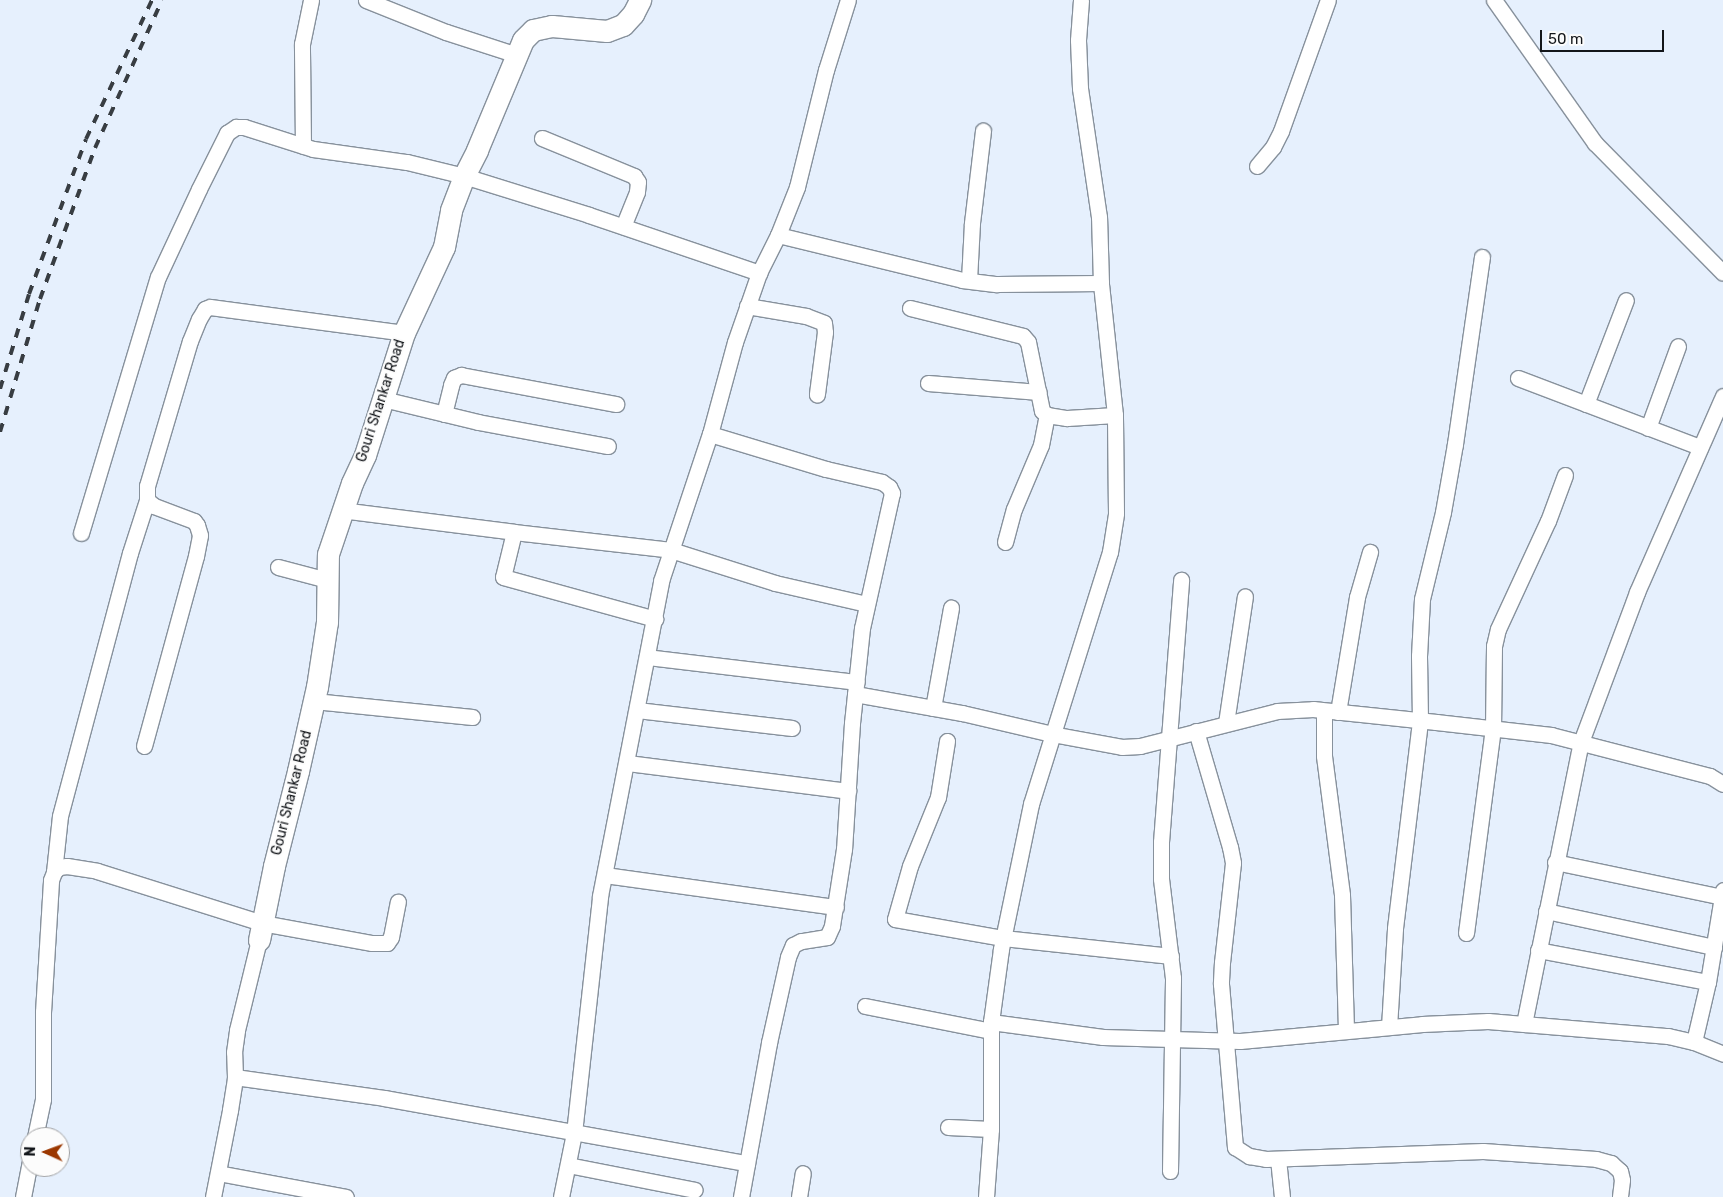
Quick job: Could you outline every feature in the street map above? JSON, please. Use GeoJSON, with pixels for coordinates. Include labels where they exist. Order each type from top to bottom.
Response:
{"type":"FeatureCollection","features":[{"type":"Feature","properties":{"kind":"street"},"geometry":{"type":"LineString","coordinates":[[303,146],[302,44],[311,0]]}},
{"type":"Feature","properties":{"kind":"street"},"geometry":{"type":"LineString","coordinates":[[366,0],[446,32],[517,55]]}},
{"type":"Feature","properties":{"kind":"street","name":"Gouri Shankar Road"},"geometry":{"type":"LineString","coordinates":[[261,931],[274,866],[314,701],[327,622],[328,554],[342,510],[365,455],[404,333],[444,247],[451,210],[464,176],[477,150],[523,40],[533,30],[552,26],[607,31],[623,25],[633,14],[640,0]]}},
{"type":"Feature","properties":{"kind":"street"},"geometry":{"type":"LineString","coordinates":[[561,1197],[574,1132],[600,896],[648,657],[661,581],[710,434],[735,342],[747,306],[759,273],[778,235],[797,187],[826,70],[848,0]]}},
{"type":"Feature","properties":{"kind":"street"},"geometry":{"type":"LineString","coordinates":[[986,1197],[991,1129],[991,1026],[1003,938],[1031,804],[1110,552],[1116,512],[1115,414],[1101,283],[1099,217],[1080,88],[1078,40],[1081,0]]}},
{"type":"Feature","properties":{"kind":"street"},"geometry":{"type":"LineString","coordinates":[[1257,166],[1273,147],[1281,131],[1328,0]]}},
{"type":"Feature","properties":{"kind":"street"},"geometry":{"type":"LineString","coordinates":[[1494,0],[1595,143],[1723,273]]}},
{"type":"Feature","properties":{"kind":"street"},"geometry":{"type":"LineString","coordinates":[[81,533],[158,277],[198,189],[227,133],[236,127],[244,127],[303,146],[407,162],[464,176],[622,226],[759,273]]}},
{"type":"Feature","properties":{"kind":"street"},"geometry":{"type":"LineString","coordinates":[[969,280],[972,223],[984,131]]}},
{"type":"Feature","properties":{"kind":"street"},"geometry":{"type":"LineString","coordinates":[[542,138],[623,169],[634,176],[638,182],[636,192],[622,226]]}},
{"type":"Feature","properties":{"kind":"street"},"geometry":{"type":"LineString","coordinates":[[778,235],[904,267],[969,280],[997,284],[1101,283]]}},
{"type":"Feature","properties":{"kind":"street"},"geometry":{"type":"LineString","coordinates":[[1390,1027],[1395,928],[1420,720],[1419,656],[1422,599],[1455,444],[1482,257]]}},
{"type":"Feature","properties":{"kind":"street"},"geometry":{"type":"LineString","coordinates":[[1586,404],[1626,300]]}},
{"type":"Feature","properties":{"kind":"street"},"geometry":{"type":"LineString","coordinates":[[747,306],[806,316],[824,323],[825,332],[817,394]]}},
{"type":"Feature","properties":{"kind":"street"},"geometry":{"type":"LineString","coordinates":[[37,1127],[43,1099],[43,1012],[51,880],[54,872],[60,816],[130,553],[147,500],[147,486],[190,341],[205,309],[210,307],[404,333]]}},
{"type":"Feature","properties":{"kind":"street"},"geometry":{"type":"LineString","coordinates":[[910,308],[1023,336],[1028,342],[1042,411],[1047,415],[1067,418],[1115,414]]}},
{"type":"Feature","properties":{"kind":"street"},"geometry":{"type":"LineString","coordinates":[[1648,428],[1678,346]]}},
{"type":"Feature","properties":{"kind":"street"},"geometry":{"type":"LineString","coordinates":[[444,414],[454,378],[462,376],[616,404]]}},
{"type":"Feature","properties":{"kind":"street"},"geometry":{"type":"LineString","coordinates":[[1518,378],[1700,447]]}},
{"type":"Feature","properties":{"kind":"street"},"geometry":{"type":"LineString","coordinates":[[928,383],[1039,392]]}},
{"type":"Feature","properties":{"kind":"street"},"geometry":{"type":"LineString","coordinates":[[1524,1024],[1555,862],[1581,742],[1637,592],[1723,396]]}},
{"type":"Feature","properties":{"kind":"street"},"geometry":{"type":"LineString","coordinates":[[383,399],[444,414],[608,446]]}},
{"type":"Feature","properties":{"kind":"street"},"geometry":{"type":"LineString","coordinates":[[1005,542],[1014,509],[1041,445],[1047,415]]}},
{"type":"Feature","properties":{"kind":"street"},"geometry":{"type":"LineString","coordinates":[[710,434],[818,467],[872,479],[889,487],[892,493],[892,504],[867,604],[856,688],[844,849],[832,926],[827,937],[801,941],[793,945],[788,957],[769,1043],[741,1197]]}},
{"type":"Feature","properties":{"kind":"street"},"geometry":{"type":"LineString","coordinates":[[1466,933],[1493,729],[1494,646],[1498,629],[1548,521],[1565,475]]}},
{"type":"Feature","properties":{"kind":"street"},"geometry":{"type":"LineString","coordinates":[[144,746],[196,556],[200,535],[198,525],[194,521],[154,506],[147,500]]}},
{"type":"Feature","properties":{"kind":"street"},"geometry":{"type":"LineString","coordinates":[[342,510],[672,550],[775,584],[867,604]]}},
{"type":"Feature","properties":{"kind":"street"},"geometry":{"type":"LineString","coordinates":[[514,532],[503,577],[654,619]]}},
{"type":"Feature","properties":{"kind":"street"},"geometry":{"type":"LineString","coordinates":[[1346,1031],[1342,895],[1324,756],[1331,711],[1357,597],[1370,552]]}},
{"type":"Feature","properties":{"kind":"street"},"geometry":{"type":"LineString","coordinates":[[278,567],[327,580]]}},
{"type":"Feature","properties":{"kind":"street"},"geometry":{"type":"LineString","coordinates":[[1170,1171],[1174,978],[1161,878],[1167,739],[1180,580]]}},
{"type":"Feature","properties":{"kind":"street"},"geometry":{"type":"LineString","coordinates":[[1226,723],[1245,596]]}},
{"type":"Feature","properties":{"kind":"street"},"geometry":{"type":"LineString","coordinates":[[933,708],[951,608]]}},
{"type":"Feature","properties":{"kind":"street"},"geometry":{"type":"LineString","coordinates":[[648,657],[856,688],[933,708],[1122,747],[1140,746],[1277,711],[1331,711],[1551,736],[1581,742],[1710,776],[1723,784]]}},
{"type":"Feature","properties":{"kind":"street"},"geometry":{"type":"LineString","coordinates":[[314,701],[472,717]]}},
{"type":"Feature","properties":{"kind":"street"},"geometry":{"type":"LineString","coordinates":[[637,710],[792,728]]}},
{"type":"Feature","properties":{"kind":"street"},"geometry":{"type":"LineString","coordinates":[[1196,731],[1230,847],[1232,863],[1222,962],[1226,1041],[1235,1147],[1249,1156],[1278,1159],[1483,1150],[1596,1159],[1611,1163],[1620,1171],[1622,1180],[1620,1197]]}},
{"type":"Feature","properties":{"kind":"street"},"geometry":{"type":"LineString","coordinates":[[947,741],[938,797],[910,866],[895,919],[1003,938],[1171,956]]}},
{"type":"Feature","properties":{"kind":"street"},"geometry":{"type":"LineString","coordinates":[[627,763],[848,791]]}},
{"type":"Feature","properties":{"kind":"street"},"geometry":{"type":"LineString","coordinates":[[1555,862],[1722,894],[1708,982],[1694,1042]]}},
{"type":"Feature","properties":{"kind":"street"},"geometry":{"type":"LineString","coordinates":[[54,872],[59,867],[67,866],[97,871],[261,931],[372,943],[387,943],[391,937],[398,902]]}},
{"type":"Feature","properties":{"kind":"street"},"geometry":{"type":"LineString","coordinates":[[604,875],[836,907]]}},
{"type":"Feature","properties":{"kind":"street"},"geometry":{"type":"LineString","coordinates":[[1546,911],[1714,947]]}},
{"type":"Feature","properties":{"kind":"street"},"geometry":{"type":"LineString","coordinates":[[213,1197],[235,1077],[234,1052],[237,1030],[261,931]]}},
{"type":"Feature","properties":{"kind":"street"},"geometry":{"type":"LineString","coordinates":[[1538,950],[1708,982]]}},
{"type":"Feature","properties":{"kind":"street"},"geometry":{"type":"LineString","coordinates":[[865,1006],[991,1026],[1103,1037],[1226,1041],[1488,1021],[1668,1036],[1694,1042],[1723,1054]]}},
{"type":"Feature","properties":{"kind":"street"},"geometry":{"type":"LineString","coordinates":[[235,1077],[384,1098],[747,1163]]}},
{"type":"Feature","properties":{"kind":"street"},"geometry":{"type":"LineString","coordinates":[[948,1127],[991,1129]]}},
{"type":"Feature","properties":{"kind":"street"},"geometry":{"type":"LineString","coordinates":[[1278,1159],[1282,1197]]}},
{"type":"Feature","properties":{"kind":"street"},"geometry":{"type":"LineString","coordinates":[[568,1164],[695,1190]]}},
{"type":"Feature","properties":{"kind":"street"},"geometry":{"type":"LineString","coordinates":[[218,1173],[346,1197]]}},
{"type":"Feature","properties":{"kind":"street"},"geometry":{"type":"LineString","coordinates":[[799,1197],[803,1173]]}},
{"type":"Feature","properties":{"kind":"street"},"geometry":{"type":"LineString","coordinates":[[23,1197],[27,1177]]}},
{"type":"Feature","properties":{"kind":"railway"},"geometry":{"type":"LineString","coordinates":[[0,389],[29,294],[86,139],[152,0]]}},
{"type":"Feature","properties":{"kind":"railway"},"geometry":{"type":"LineString","coordinates":[[0,432],[40,299],[95,148],[162,0]]}}]}
